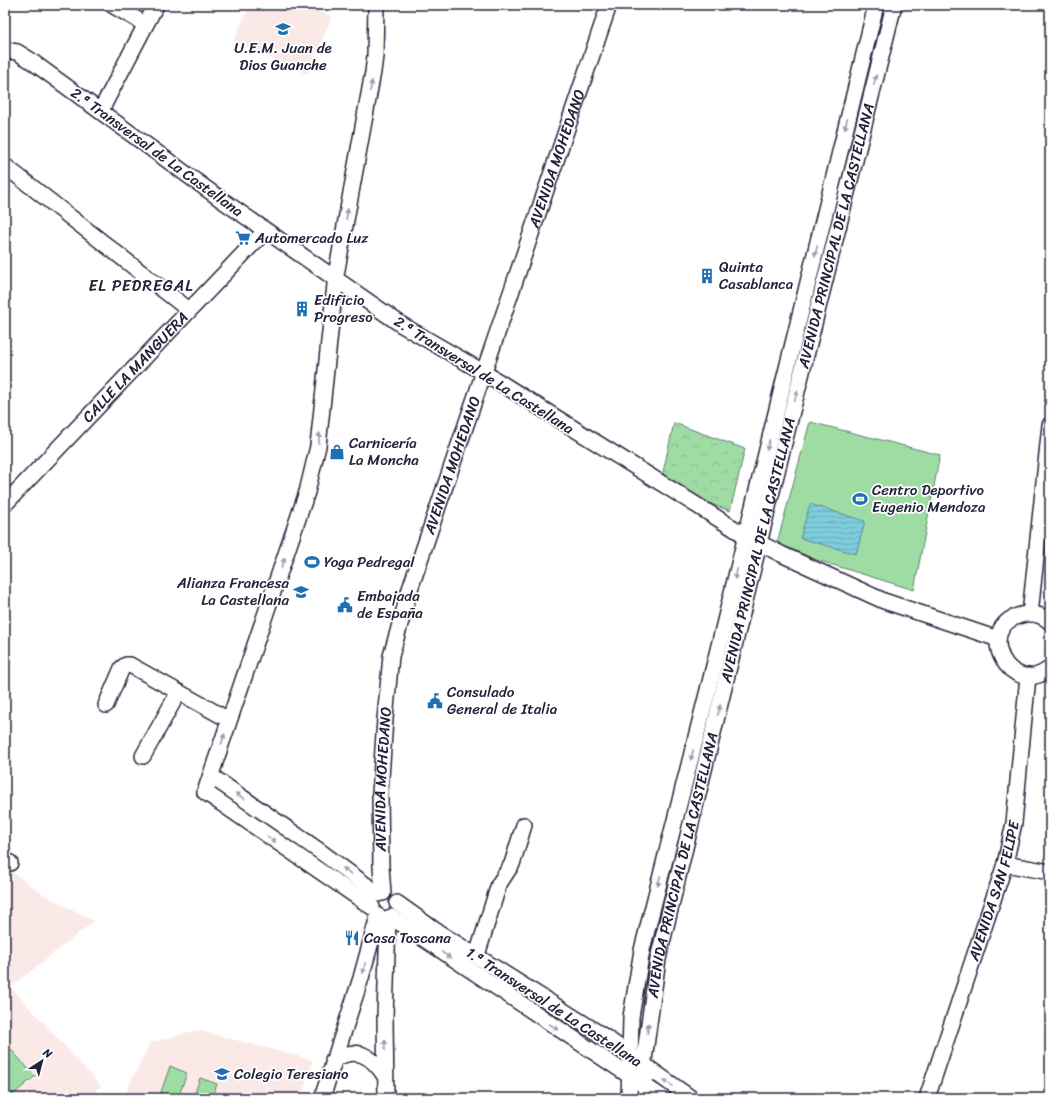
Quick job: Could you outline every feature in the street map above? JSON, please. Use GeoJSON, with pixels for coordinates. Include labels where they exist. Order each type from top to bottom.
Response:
{"type":"FeatureCollection","features":[{"type":"Feature","properties":{"kind":"street"},"geometry":{"type":"LineString","coordinates":[[112,5],[145,24]]}},
{"type":"Feature","properties":{"kind":"street"},"geometry":{"type":"LineString","coordinates":[[101,110],[156,5]]}},
{"type":"Feature","properties":{"kind":"street"},"geometry":{"type":"LineString","coordinates":[[211,776],[307,492],[318,446],[335,280],[376,56],[376,5]]}},
{"type":"Feature","properties":{"kind":"street","name":"AVENIDA MOHEDANO"},"geometry":{"type":"LineString","coordinates":[[386,1098],[380,793],[391,656],[410,589],[609,5]]}},
{"type":"Feature","properties":{"kind":"street","name":"AVENIDA PRINCIPAL DE LA CASTELLANA"},"geometry":{"type":"LineString","coordinates":[[629,1098],[631,1017],[642,950],[746,536],[876,5]]}},
{"type":"Feature","properties":{"kind":"street","name":"AVENIDA PRINCIPAL DE LA CASTELLANA"},"geometry":{"type":"LineString","coordinates":[[646,1092],[645,1066],[648,1028],[658,959],[894,5]]}},
{"type":"Feature","properties":{"kind":"street","name":"2.ª Transversal de La Castellana"},"geometry":{"type":"LineString","coordinates":[[5,50],[17,52],[30,60],[101,110],[265,231],[335,280],[402,324],[483,372],[746,536],[781,554],[884,601],[998,639]]}},
{"type":"Feature","properties":{"kind":"street"},"geometry":{"type":"LineString","coordinates":[[5,166],[189,310]]}},
{"type":"Feature","properties":{"kind":"street","name":"CALLE LA MANGUERA"},"geometry":{"type":"LineString","coordinates":[[5,504],[265,231]]}},
{"type":"Feature","properties":{"kind":"street"},"geometry":{"type":"LineString","coordinates":[[1030,614],[1050,425]]}},
{"type":"Feature","properties":{"kind":"street"},"geometry":{"type":"LineString","coordinates":[[1050,622],[1038,615],[1023,614],[1010,620],[1000,632],[998,639],[999,654],[1007,667],[1013,672],[1028,676],[1041,674],[1050,668]]}},
{"type":"Feature","properties":{"kind":"street"},"geometry":{"type":"LineString","coordinates":[[106,705],[122,668],[126,665],[130,665],[229,720]]}},
{"type":"Feature","properties":{"kind":"street","name":"AVENIDA SAN FELIPE"},"geometry":{"type":"LineString","coordinates":[[927,1098],[1005,864],[1014,823],[1028,676]]}},
{"type":"Feature","properties":{"kind":"street"},"geometry":{"type":"LineString","coordinates":[[143,756],[178,693]]}},
{"type":"Feature","properties":{"kind":"street","name":"1.ª Transversal de La Castellana"},"geometry":{"type":"LineString","coordinates":[[382,908],[321,852],[211,776],[205,792],[382,908],[451,959],[629,1075],[646,1092],[663,1098]]}},
{"type":"Feature","properties":{"kind":"street"},"geometry":{"type":"LineString","coordinates":[[477,955],[499,884],[512,864],[524,825]]}},
{"type":"Feature","properties":{"kind":"street"},"geometry":{"type":"LineString","coordinates":[[1005,864],[1050,872]]}},
{"type":"Feature","properties":{"kind":"street","name":"1.ª Transversal de La Castellana"},"geometry":{"type":"LineString","coordinates":[[382,908],[394,896],[397,903],[435,930],[477,955],[605,1037],[629,1056],[691,1098]]}},
{"type":"Feature","properties":{"kind":"street"},"geometry":{"type":"LineString","coordinates":[[322,1098],[382,908]]}},
{"type":"Feature","properties":{"kind":"street"},"geometry":{"type":"LineString","coordinates":[[334,1060],[344,1053],[365,1055],[376,1062],[385,1076]]}},
{"type":"Feature","properties":{"kind":"shaded area","name":"U.E.M. Juan de Dios Guanche"},"geometry":{"type":"Polygon","coordinates":[[[250,5],[305,5],[332,17],[307,74],[234,41],[250,5]]]}},
{"type":"Feature","properties":{"kind":"shaded area"},"geometry":{"type":"Polygon","coordinates":[[[5,867],[44,895],[94,921],[11,987],[101,1086],[87,1098],[5,1098],[5,867]]]}},
{"type":"Feature","properties":{"kind":"shaded area","name":"Colegio Teresiano"},"geometry":{"type":"Polygon","coordinates":[[[197,1030],[313,1060],[301,1098],[126,1098],[128,1087],[150,1043],[197,1030]]]}},
{"type":"Feature","properties":{"kind":"green space","name":"Centro Deportivo Eugenio Mendoza"},"geometry":{"type":"Polygon","coordinates":[[[810,422],[940,455],[914,590],[817,560],[777,543],[810,422]]]}},
{"type":"Feature","properties":{"kind":"green space"},"geometry":{"type":"Polygon","coordinates":[[[674,423],[745,449],[730,511],[660,485],[674,423]]]}},
{"type":"Feature","properties":{"kind":"green space"},"geometry":{"type":"Polygon","coordinates":[[[5,1043],[35,1076],[9,1098],[5,1098],[5,1043]]]}},
{"type":"Feature","properties":{"kind":"green space"},"geometry":{"type":"Polygon","coordinates":[[[170,1066],[187,1073],[178,1098],[159,1098],[170,1066]]]}},
{"type":"Feature","properties":{"kind":"green space"},"geometry":{"type":"Polygon","coordinates":[[[200,1078],[217,1084],[212,1098],[193,1098],[200,1078]]]}},
{"type":"Feature","properties":{"kind":"water"},"geometry":{"type":"Polygon","coordinates":[[[810,504],[865,521],[856,554],[800,538],[810,504]]]}},
{"type":"Feature","properties":{"kind":"place","name":"U.E.M. Juan de Dios Guanche"},"geometry":{"type":"Point","coordinates":[283,29]}},
{"type":"Feature","properties":{"kind":"place","name":"Automercado Luz"},"geometry":{"type":"Point","coordinates":[243,238]}},
{"type":"Feature","properties":{"kind":"place","name":"Quinta Casablanca"},"geometry":{"type":"Point","coordinates":[707,276]}},
{"type":"Feature","properties":{"kind":"place","name":"Edificio Progreso"},"geometry":{"type":"Point","coordinates":[302,309]}},
{"type":"Feature","properties":{"kind":"place","name":"Carnicería La Moncha"},"geometry":{"type":"Point","coordinates":[337,452]}},
{"type":"Feature","properties":{"kind":"place","name":"Centro Deportivo Eugenio Mendoza"},"geometry":{"type":"Point","coordinates":[860,499]}},
{"type":"Feature","properties":{"kind":"place","name":"Yoga Pedregal"},"geometry":{"type":"Point","coordinates":[312,562]}},
{"type":"Feature","properties":{"kind":"place","name":"Alianza Francesa La Castellana"},"geometry":{"type":"Point","coordinates":[301,592]}},
{"type":"Feature","properties":{"kind":"place","name":"Embajada de España"},"geometry":{"type":"Point","coordinates":[345,605]}},
{"type":"Feature","properties":{"kind":"place","name":"Consulado General de Italia"},"geometry":{"type":"Point","coordinates":[435,701]}},
{"type":"Feature","properties":{"kind":"place","name":"Casa Toscana"},"geometry":{"type":"Point","coordinates":[352,938]}},
{"type":"Feature","properties":{"kind":"place","name":"Colegio Teresiano"},"geometry":{"type":"Point","coordinates":[222,1074]}},
{"type":"Feature","properties":{"kind":"district","name":"EL PEDREGAL"},"geometry":{"type":"Point","coordinates":[141,285]}}]}
